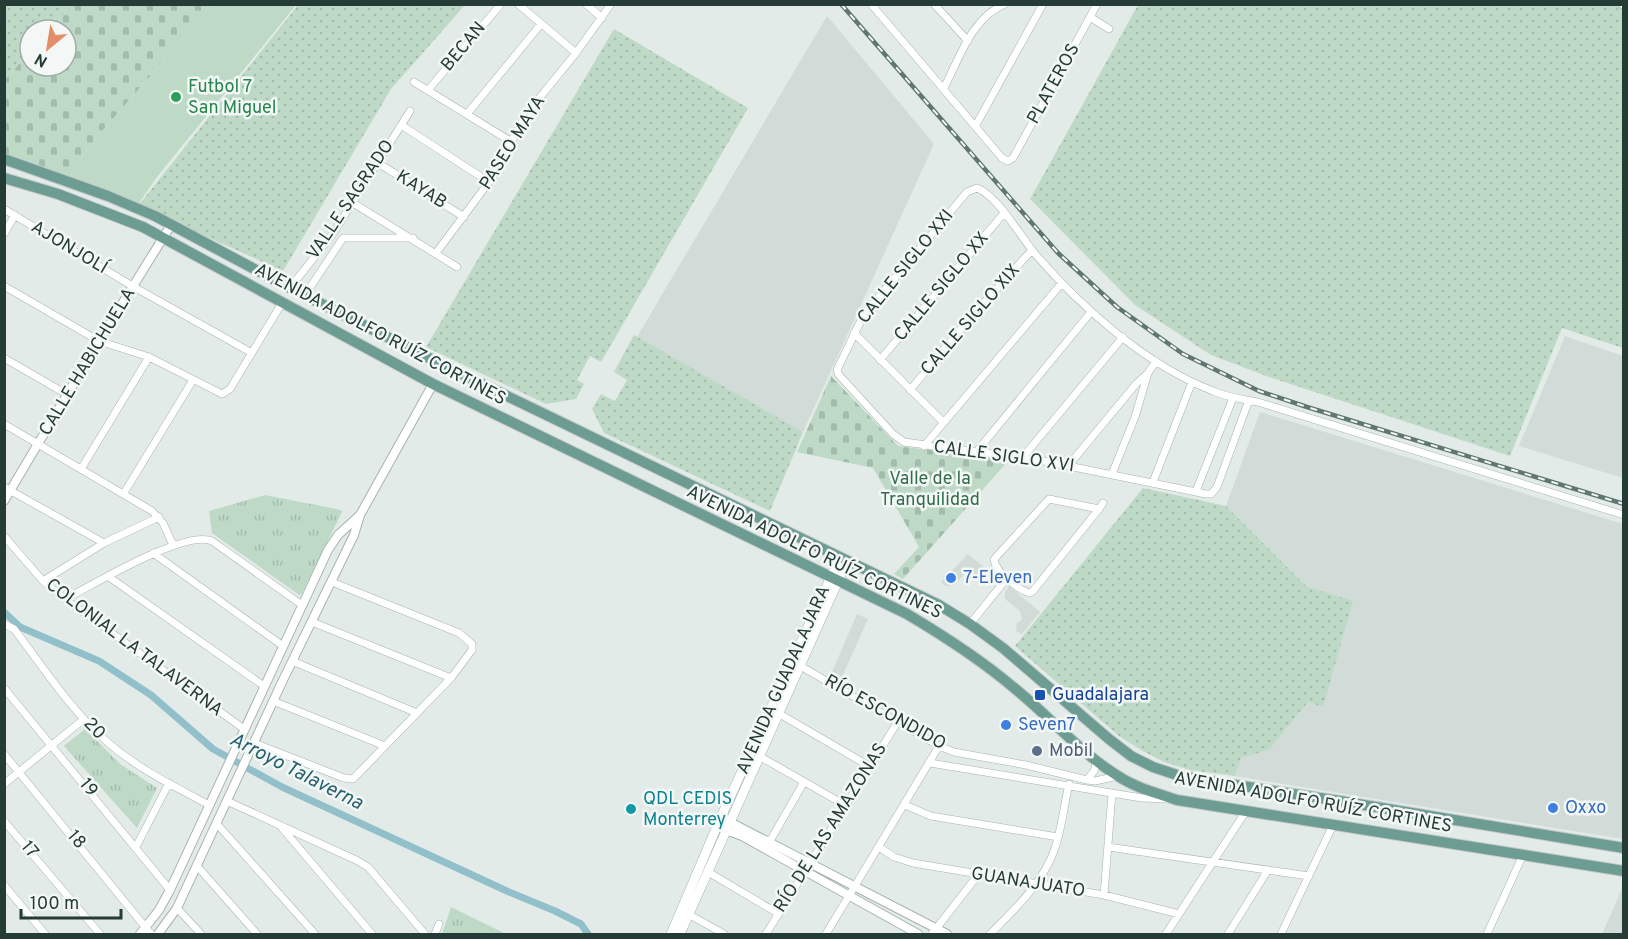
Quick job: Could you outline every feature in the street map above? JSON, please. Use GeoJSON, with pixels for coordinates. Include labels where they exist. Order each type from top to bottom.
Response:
{"type":"FeatureCollection","features":[{"type":"Feature","properties":{"kind":"main road","name":"AVENIDA ADOLFO RUÍZ CORTINES"},"geometry":{"type":"LineString","coordinates":[[4,159],[108,196],[171,225],[443,365],[939,605],[1003,648],[1131,756],[1153,767],[1177,775],[1623,848]]}},
{"type":"Feature","properties":{"kind":"main road","name":"AVENIDA ADOLFO RUÍZ CORTINES"},"geometry":{"type":"LineString","coordinates":[[4,178],[58,194],[164,238],[433,384],[907,614],[970,654],[1014,687],[1097,761],[1118,777],[1139,787],[1178,800],[1623,871]]}},
{"type":"Feature","properties":{"kind":"main road","name":"AVENIDA GUADALAJARA"},"geometry":{"type":"LineString","coordinates":[[671,934],[843,559]]}},
{"type":"Feature","properties":{"kind":"main road","name":"AVENIDA GUADALAJARA"},"geometry":{"type":"LineString","coordinates":[[680,934],[708,872],[723,824],[759,756],[796,663]]}},
{"type":"Feature","properties":{"kind":"street","name":"BECAN"},"geometry":{"type":"LineString","coordinates":[[428,90],[501,4]]}},
{"type":"Feature","properties":{"kind":"street"},"geometry":{"type":"LineString","coordinates":[[518,4],[576,53]]}},
{"type":"Feature","properties":{"kind":"street"},"geometry":{"type":"LineString","coordinates":[[586,4],[602,18]]}},
{"type":"Feature","properties":{"kind":"street","name":"PASEO MAYA"},"geometry":{"type":"LineString","coordinates":[[436,253],[489,182],[528,112],[576,53],[611,4]]}},
{"type":"Feature","properties":{"kind":"street"},"geometry":{"type":"LineString","coordinates":[[871,4],[976,125],[1042,4]]}},
{"type":"Feature","properties":{"kind":"street"},"geometry":{"type":"LineString","coordinates":[[934,4],[968,41]]}},
{"type":"Feature","properties":{"kind":"street"},"geometry":{"type":"LineString","coordinates":[[944,88],[968,41],[982,21],[995,7],[1005,4]]}},
{"type":"Feature","properties":{"kind":"street","name":"PLATEROS"},"geometry":{"type":"LineString","coordinates":[[976,125],[1002,158],[1008,161],[1013,158],[1097,4]]}},
{"type":"Feature","properties":{"kind":"street"},"geometry":{"type":"LineString","coordinates":[[1090,17],[1109,28]]}},
{"type":"Feature","properties":{"kind":"street"},"geometry":{"type":"LineString","coordinates":[[467,114],[541,24]]}},
{"type":"Feature","properties":{"kind":"street"},"geometry":{"type":"LineString","coordinates":[[414,82],[512,142]]}},
{"type":"Feature","properties":{"kind":"street","name":"VALLE SAGRADO"},"geometry":{"type":"LineString","coordinates":[[290,288],[334,232],[410,111]]}},
{"type":"Feature","properties":{"kind":"street"},"geometry":{"type":"LineString","coordinates":[[401,125],[489,182]]}},
{"type":"Feature","properties":{"kind":"street","name":"KAYAB"},"geometry":{"type":"LineString","coordinates":[[378,163],[464,217]]}},
{"type":"Feature","properties":{"kind":"street","name":"CALLE SIGLO XXI"},"geometry":{"type":"LineString","coordinates":[[839,366],[854,333],[872,304],[968,192],[977,188],[987,194],[1004,213]]}},
{"type":"Feature","properties":{"kind":"street"},"geometry":{"type":"LineString","coordinates":[[353,203],[457,267]]}},
{"type":"Feature","properties":{"kind":"street","name":"AJONJOLÍ"},"geometry":{"type":"LineString","coordinates":[[4,209],[134,287],[252,353]]}},
{"type":"Feature","properties":{"kind":"street"},"geometry":{"type":"LineString","coordinates":[[1004,213],[1061,284],[1091,312],[1156,361],[1192,382],[1233,398],[1249,400],[1623,515]]}},
{"type":"Feature","properties":{"kind":"street","name":"CALLE SIGLO XX"},"geometry":{"type":"LineString","coordinates":[[880,360],[1004,213]]}},
{"type":"Feature","properties":{"kind":"street"},"geometry":{"type":"LineString","coordinates":[[4,234],[15,215]]}},
{"type":"Feature","properties":{"kind":"street","name":"CALLE HABICHUELA"},"geometry":{"type":"LineString","coordinates":[[4,501],[8,488],[38,444],[171,225]]}},
{"type":"Feature","properties":{"kind":"street"},"geometry":{"type":"LineString","coordinates":[[334,232],[344,238],[413,238]]}},
{"type":"Feature","properties":{"kind":"street"},"geometry":{"type":"LineString","coordinates":[[304,295],[344,238]]}},
{"type":"Feature","properties":{"kind":"street","name":"CALLE SIGLO XIX"},"geometry":{"type":"LineString","coordinates":[[910,390],[970,318],[1032,250]]}},
{"type":"Feature","properties":{"kind":"street"},"geometry":{"type":"LineString","coordinates":[[924,446],[1061,284]]}},
{"type":"Feature","properties":{"kind":"street"},"geometry":{"type":"LineString","coordinates":[[4,286],[99,341],[149,357],[217,392],[226,393],[282,303]]}},
{"type":"Feature","properties":{"kind":"street"},"geometry":{"type":"LineString","coordinates":[[978,450],[1091,312]]}},
{"type":"Feature","properties":{"kind":"street"},"geometry":{"type":"LineString","coordinates":[[854,333],[943,422]]}},
{"type":"Feature","properties":{"kind":"street"},"geometry":{"type":"LineString","coordinates":[[1023,457],[1123,337]]}},
{"type":"Feature","properties":{"kind":"street"},"geometry":{"type":"LineString","coordinates":[[81,469],[149,357]]}},
{"type":"Feature","properties":{"kind":"street"},"geometry":{"type":"LineString","coordinates":[[4,358],[68,395]]}},
{"type":"Feature","properties":{"kind":"street"},"geometry":{"type":"LineString","coordinates":[[1068,466],[1156,361]]}},
{"type":"Feature","properties":{"kind":"street","name":"CALLE SIGLO XVI"},"geometry":{"type":"LineString","coordinates":[[839,366],[837,372],[839,375],[898,439],[924,446],[978,450],[1023,457],[1206,494],[1211,494],[1217,487],[1249,400]]}},
{"type":"Feature","properties":{"kind":"street"},"geometry":{"type":"LineString","coordinates":[[1112,474],[1135,417],[1148,373]]}},
{"type":"Feature","properties":{"kind":"street"},"geometry":{"type":"LineString","coordinates":[[124,493],[193,380]]}},
{"type":"Feature","properties":{"kind":"street"},"geometry":{"type":"LineString","coordinates":[[1153,482],[1192,382]]}},
{"type":"Feature","properties":{"kind":"street"},"geometry":{"type":"LineString","coordinates":[[159,934],[177,908],[292,661],[344,558],[360,515],[433,384]]}},
{"type":"Feature","properties":{"kind":"street"},"geometry":{"type":"LineString","coordinates":[[1197,491],[1233,398]]}},
{"type":"Feature","properties":{"kind":"street"},"geometry":{"type":"LineString","coordinates":[[4,424],[124,493],[159,517],[172,545]]}},
{"type":"Feature","properties":{"kind":"street"},"geometry":{"type":"LineString","coordinates":[[8,488],[104,543]]}},
{"type":"Feature","properties":{"kind":"street"},"geometry":{"type":"LineString","coordinates":[[1054,498],[1101,506],[1033,591],[1030,593],[1024,591],[1008,578],[995,566],[994,560],[1046,500],[1054,498]]}},
{"type":"Feature","properties":{"kind":"street"},"geometry":{"type":"LineString","coordinates":[[140,934],[149,930],[170,890],[328,550],[338,535],[360,515]]}},
{"type":"Feature","properties":{"kind":"street"},"geometry":{"type":"LineString","coordinates":[[43,581],[104,543],[159,517]]}},
{"type":"Feature","properties":{"kind":"street","name":"COLONIAL LA TALAVERNA"},"geometry":{"type":"LineString","coordinates":[[4,536],[43,581],[65,599],[244,729]]}},
{"type":"Feature","properties":{"kind":"street"},"geometry":{"type":"LineString","coordinates":[[65,599],[153,553],[172,545],[201,538],[212,541],[302,605]]}},
{"type":"Feature","properties":{"kind":"street"},"geometry":{"type":"LineString","coordinates":[[328,550],[344,558]]}},
{"type":"Feature","properties":{"kind":"street"},"geometry":{"type":"LineString","coordinates":[[153,553],[283,646]]}},
{"type":"Feature","properties":{"kind":"street"},"geometry":{"type":"LineString","coordinates":[[109,577],[264,686]]}},
{"type":"Feature","properties":{"kind":"street"},"geometry":{"type":"LineString","coordinates":[[970,624],[1008,578]]}},
{"type":"Feature","properties":{"kind":"street"},"geometry":{"type":"LineString","coordinates":[[252,746],[353,779],[451,678],[472,650],[471,644],[459,633],[332,582]]}},
{"type":"Feature","properties":{"kind":"street"},"geometry":{"type":"LineString","coordinates":[[312,622],[451,678]]}},
{"type":"Feature","properties":{"kind":"street","name":"20"},"geometry":{"type":"LineString","coordinates":[[5,624],[14,629],[84,719],[126,758],[209,805]]}},
{"type":"Feature","properties":{"kind":"street"},"geometry":{"type":"LineString","coordinates":[[292,661],[417,713]]}},
{"type":"Feature","properties":{"kind":"street","name":"RÍO ESCONDIDO"},"geometry":{"type":"LineString","coordinates":[[796,663],[897,723],[954,752],[1087,780],[1118,777]]}},
{"type":"Feature","properties":{"kind":"street"},"geometry":{"type":"LineString","coordinates":[[270,673],[283,680]]}},
{"type":"Feature","properties":{"kind":"street","name":"19"},"geometry":{"type":"LineString","coordinates":[[4,688],[170,890]]}},
{"type":"Feature","properties":{"kind":"street"},"geometry":{"type":"LineString","coordinates":[[273,701],[385,746]]}},
{"type":"Feature","properties":{"kind":"street"},"geometry":{"type":"LineString","coordinates":[[778,713],[869,766]]}},
{"type":"Feature","properties":{"kind":"street"},"geometry":{"type":"LineString","coordinates":[[4,784],[84,719]]}},
{"type":"Feature","properties":{"kind":"street","name":"RÍO DE LAS AMAZONAS"},"geometry":{"type":"LineString","coordinates":[[766,934],[897,723]]}},
{"type":"Feature","properties":{"kind":"street"},"geometry":{"type":"LineString","coordinates":[[830,933],[939,746]]}},
{"type":"Feature","properties":{"kind":"street","name":"18"},"geometry":{"type":"LineString","coordinates":[[4,754],[149,930]]}},
{"type":"Feature","properties":{"kind":"street"},"geometry":{"type":"LineString","coordinates":[[759,756],[845,805]]}},
{"type":"Feature","properties":{"kind":"street"},"geometry":{"type":"LineString","coordinates":[[999,774],[1000,761]]}},
{"type":"Feature","properties":{"kind":"street"},"geometry":{"type":"LineString","coordinates":[[1087,780],[1094,771],[1097,761]]}},
{"type":"Feature","properties":{"kind":"street"},"geometry":{"type":"LineString","coordinates":[[930,763],[1142,798],[1178,800]]}},
{"type":"Feature","properties":{"kind":"street"},"geometry":{"type":"LineString","coordinates":[[990,934],[1035,885],[1047,866],[1058,837],[1071,777]]}},
{"type":"Feature","properties":{"kind":"street"},"geometry":{"type":"LineString","coordinates":[[770,841],[804,782]]}},
{"type":"Feature","properties":{"kind":"street"},"geometry":{"type":"LineString","coordinates":[[135,847],[169,783]]}},
{"type":"Feature","properties":{"kind":"street"},"geometry":{"type":"LineString","coordinates":[[1104,895],[1112,793]]}},
{"type":"Feature","properties":{"kind":"street"},"geometry":{"type":"LineString","coordinates":[[227,801],[368,867],[425,934]]}},
{"type":"Feature","properties":{"kind":"street"},"geometry":{"type":"LineString","coordinates":[[905,805],[931,816],[1058,837]]}},
{"type":"Feature","properties":{"kind":"street"},"geometry":{"type":"LineString","coordinates":[[1166,934],[1246,811]]}},
{"type":"Feature","properties":{"kind":"street","name":"17"},"geometry":{"type":"LineString","coordinates":[[4,821],[100,934]]}},
{"type":"Feature","properties":{"kind":"street"},"geometry":{"type":"LineString","coordinates":[[217,824],[315,934]]}},
{"type":"Feature","properties":{"kind":"street"},"geometry":{"type":"LineString","coordinates":[[723,824],[770,841],[850,896],[918,934]]}},
{"type":"Feature","properties":{"kind":"street"},"geometry":{"type":"LineString","coordinates":[[723,824],[742,836],[807,867],[856,887],[934,932],[947,934]]}},
{"type":"Feature","properties":{"kind":"street"},"geometry":{"type":"LineString","coordinates":[[1281,934],[1333,825]]}},
{"type":"Feature","properties":{"kind":"street"},"geometry":{"type":"LineString","coordinates":[[280,826],[372,934]]}},
{"type":"Feature","properties":{"kind":"street","name":"GUANAJUATO"},"geometry":{"type":"LineString","coordinates":[[879,847],[913,863],[1104,895],[1179,914]]}},
{"type":"Feature","properties":{"kind":"street"},"geometry":{"type":"LineString","coordinates":[[1108,847],[1309,876]]}},
{"type":"Feature","properties":{"kind":"street"},"geometry":{"type":"LineString","coordinates":[[1487,934],[1523,855]]}},
{"type":"Feature","properties":{"kind":"street"},"geometry":{"type":"LineString","coordinates":[[197,866],[257,934]]}},
{"type":"Feature","properties":{"kind":"street"},"geometry":{"type":"LineString","coordinates":[[1228,934],[1268,870]]}},
{"type":"Feature","properties":{"kind":"street"},"geometry":{"type":"LineString","coordinates":[[708,872],[779,914]]}},
{"type":"Feature","properties":{"kind":"street"},"geometry":{"type":"LineString","coordinates":[[934,932],[978,875]]}},
{"type":"Feature","properties":{"kind":"street"},"geometry":{"type":"LineString","coordinates":[[4,885],[45,934]]}},
{"type":"Feature","properties":{"kind":"street"},"geometry":{"type":"LineString","coordinates":[[177,908],[201,934]]}},
{"type":"Feature","properties":{"kind":"street"},"geometry":{"type":"LineString","coordinates":[[688,914],[724,934]]}},
{"type":"Feature","properties":{"kind":"street"},"geometry":{"type":"LineString","coordinates":[[435,934],[439,924]]}},
{"type":"Feature","properties":{"kind":"shaded area"},"geometry":{"type":"Polygon","coordinates":[[[827,16],[934,144],[803,432],[637,337],[827,16]]]}},
{"type":"Feature","properties":{"kind":"shaded area"},"geometry":{"type":"Polygon","coordinates":[[[1565,336],[1623,356],[1623,478],[1519,446],[1565,336]]]}},
{"type":"Feature","properties":{"kind":"shaded area"},"geometry":{"type":"Polygon","coordinates":[[[1260,412],[1623,524],[1623,839],[1235,776],[1241,758],[1269,750],[1308,702],[1323,707],[1352,601],[1306,586],[1226,506],[1260,412]]]}},
{"type":"Feature","properties":{"kind":"shaded area"},"geometry":{"type":"Polygon","coordinates":[[[968,554],[995,576],[991,581],[985,582],[971,571],[966,572],[954,585],[946,586],[941,582],[968,554]]]}},
{"type":"Feature","properties":{"kind":"shaded area"},"geometry":{"type":"Polygon","coordinates":[[[1009,586],[1040,612],[1022,634],[1016,631],[1017,623],[1022,620],[1020,611],[1005,599],[1005,592],[1009,586]]]}},
{"type":"Feature","properties":{"kind":"shaded area"},"geometry":{"type":"Polygon","coordinates":[[[857,614],[868,619],[842,677],[832,672],[857,614]]]}},
{"type":"Feature","properties":{"kind":"shaded area"},"geometry":{"type":"Polygon","coordinates":[[[1623,885],[1623,934],[1602,934],[1618,898],[1623,885]]]}},
{"type":"Feature","properties":{"kind":"green space"},"geometry":{"type":"Polygon","coordinates":[[[1621,4],[1623,6],[1623,348],[1562,328],[1510,456],[1269,377],[1211,355],[1135,305],[1030,199],[1138,5],[1621,4]]]}},
{"type":"Feature","properties":{"kind":"green space"},"geometry":{"type":"Polygon","coordinates":[[[5,5],[72,5],[60,18],[18,18],[18,65],[5,80],[5,5]]]}},
{"type":"Feature","properties":{"kind":"green space"},"geometry":{"type":"Polygon","coordinates":[[[72,5],[212,5],[92,143],[68,180],[5,154],[5,80],[18,65],[18,78],[78,78],[78,18],[60,18],[72,5]]]}},
{"type":"Feature","properties":{"kind":"green space","name":"Futbol 7 San Miguel"},"geometry":{"type":"Polygon","coordinates":[[[212,5],[296,5],[157,177],[138,206],[68,180],[92,143],[212,5]]]}},
{"type":"Feature","properties":{"kind":"green space"},"geometry":{"type":"Polygon","coordinates":[[[298,5],[465,5],[391,89],[283,271],[138,206],[298,5]]]}},
{"type":"Feature","properties":{"kind":"green space"},"geometry":{"type":"Polygon","coordinates":[[[614,29],[748,108],[601,362],[590,356],[577,380],[584,384],[576,399],[546,404],[426,347],[614,29]]]}},
{"type":"Feature","properties":{"kind":"green space"},"geometry":{"type":"Polygon","coordinates":[[[634,335],[803,432],[770,511],[604,433],[592,409],[601,394],[615,401],[627,380],[614,372],[634,335]]]}},
{"type":"Feature","properties":{"kind":"green space","name":"Valle de la Tranquilidad"},"geometry":{"type":"Polygon","coordinates":[[[831,376],[898,446],[1009,460],[903,579],[894,574],[919,547],[873,468],[797,452],[831,376]]]}},
{"type":"Feature","properties":{"kind":"green space"},"geometry":{"type":"Polygon","coordinates":[[[1143,488],[1226,506],[1306,586],[1353,601],[1323,707],[1308,702],[1269,750],[1241,758],[1235,776],[1190,770],[1164,762],[1141,750],[1119,736],[1015,646],[1143,488]]]}},
{"type":"Feature","properties":{"kind":"green space"},"geometry":{"type":"Polygon","coordinates":[[[265,495],[342,512],[299,595],[212,533],[209,511],[265,495]]]}},
{"type":"Feature","properties":{"kind":"green space"},"geometry":{"type":"Polygon","coordinates":[[[85,729],[120,764],[157,788],[137,828],[64,746],[85,729]]]}},
{"type":"Feature","properties":{"kind":"green space"},"geometry":{"type":"Polygon","coordinates":[[[451,907],[506,934],[442,934],[451,907]]]}},
{"type":"Feature","properties":{"kind":"waterway","name":"Arroyo Talaverna"},"geometry":{"type":"LineString","coordinates":[[4,612],[20,627],[99,661],[151,695],[213,749],[282,787],[555,911],[581,924],[588,934]]}},
{"type":"Feature","properties":{"kind":"railway"},"geometry":{"type":"LineString","coordinates":[[841,4],[1058,253],[1117,307],[1183,354],[1259,391],[1624,504]]}},
{"type":"Feature","properties":{"kind":"place","name":"Futbol 7 San Miguel"},"geometry":{"type":"Point","coordinates":[176,97]}},
{"type":"Feature","properties":{"kind":"place","name":"7-Eleven"},"geometry":{"type":"Point","coordinates":[951,578]}},
{"type":"Feature","properties":{"kind":"place","name":"Guadalajara"},"geometry":{"type":"Point","coordinates":[1040,695]}},
{"type":"Feature","properties":{"kind":"place","name":"Seven7"},"geometry":{"type":"Point","coordinates":[1006,725]}},
{"type":"Feature","properties":{"kind":"place","name":"Mobil"},"geometry":{"type":"Point","coordinates":[1037,751]}},
{"type":"Feature","properties":{"kind":"place","name":"Oxxo"},"geometry":{"type":"Point","coordinates":[1553,808]}},
{"type":"Feature","properties":{"kind":"place","name":"QDL CEDIS Monterrey"},"geometry":{"type":"Point","coordinates":[631,809]}}]}
